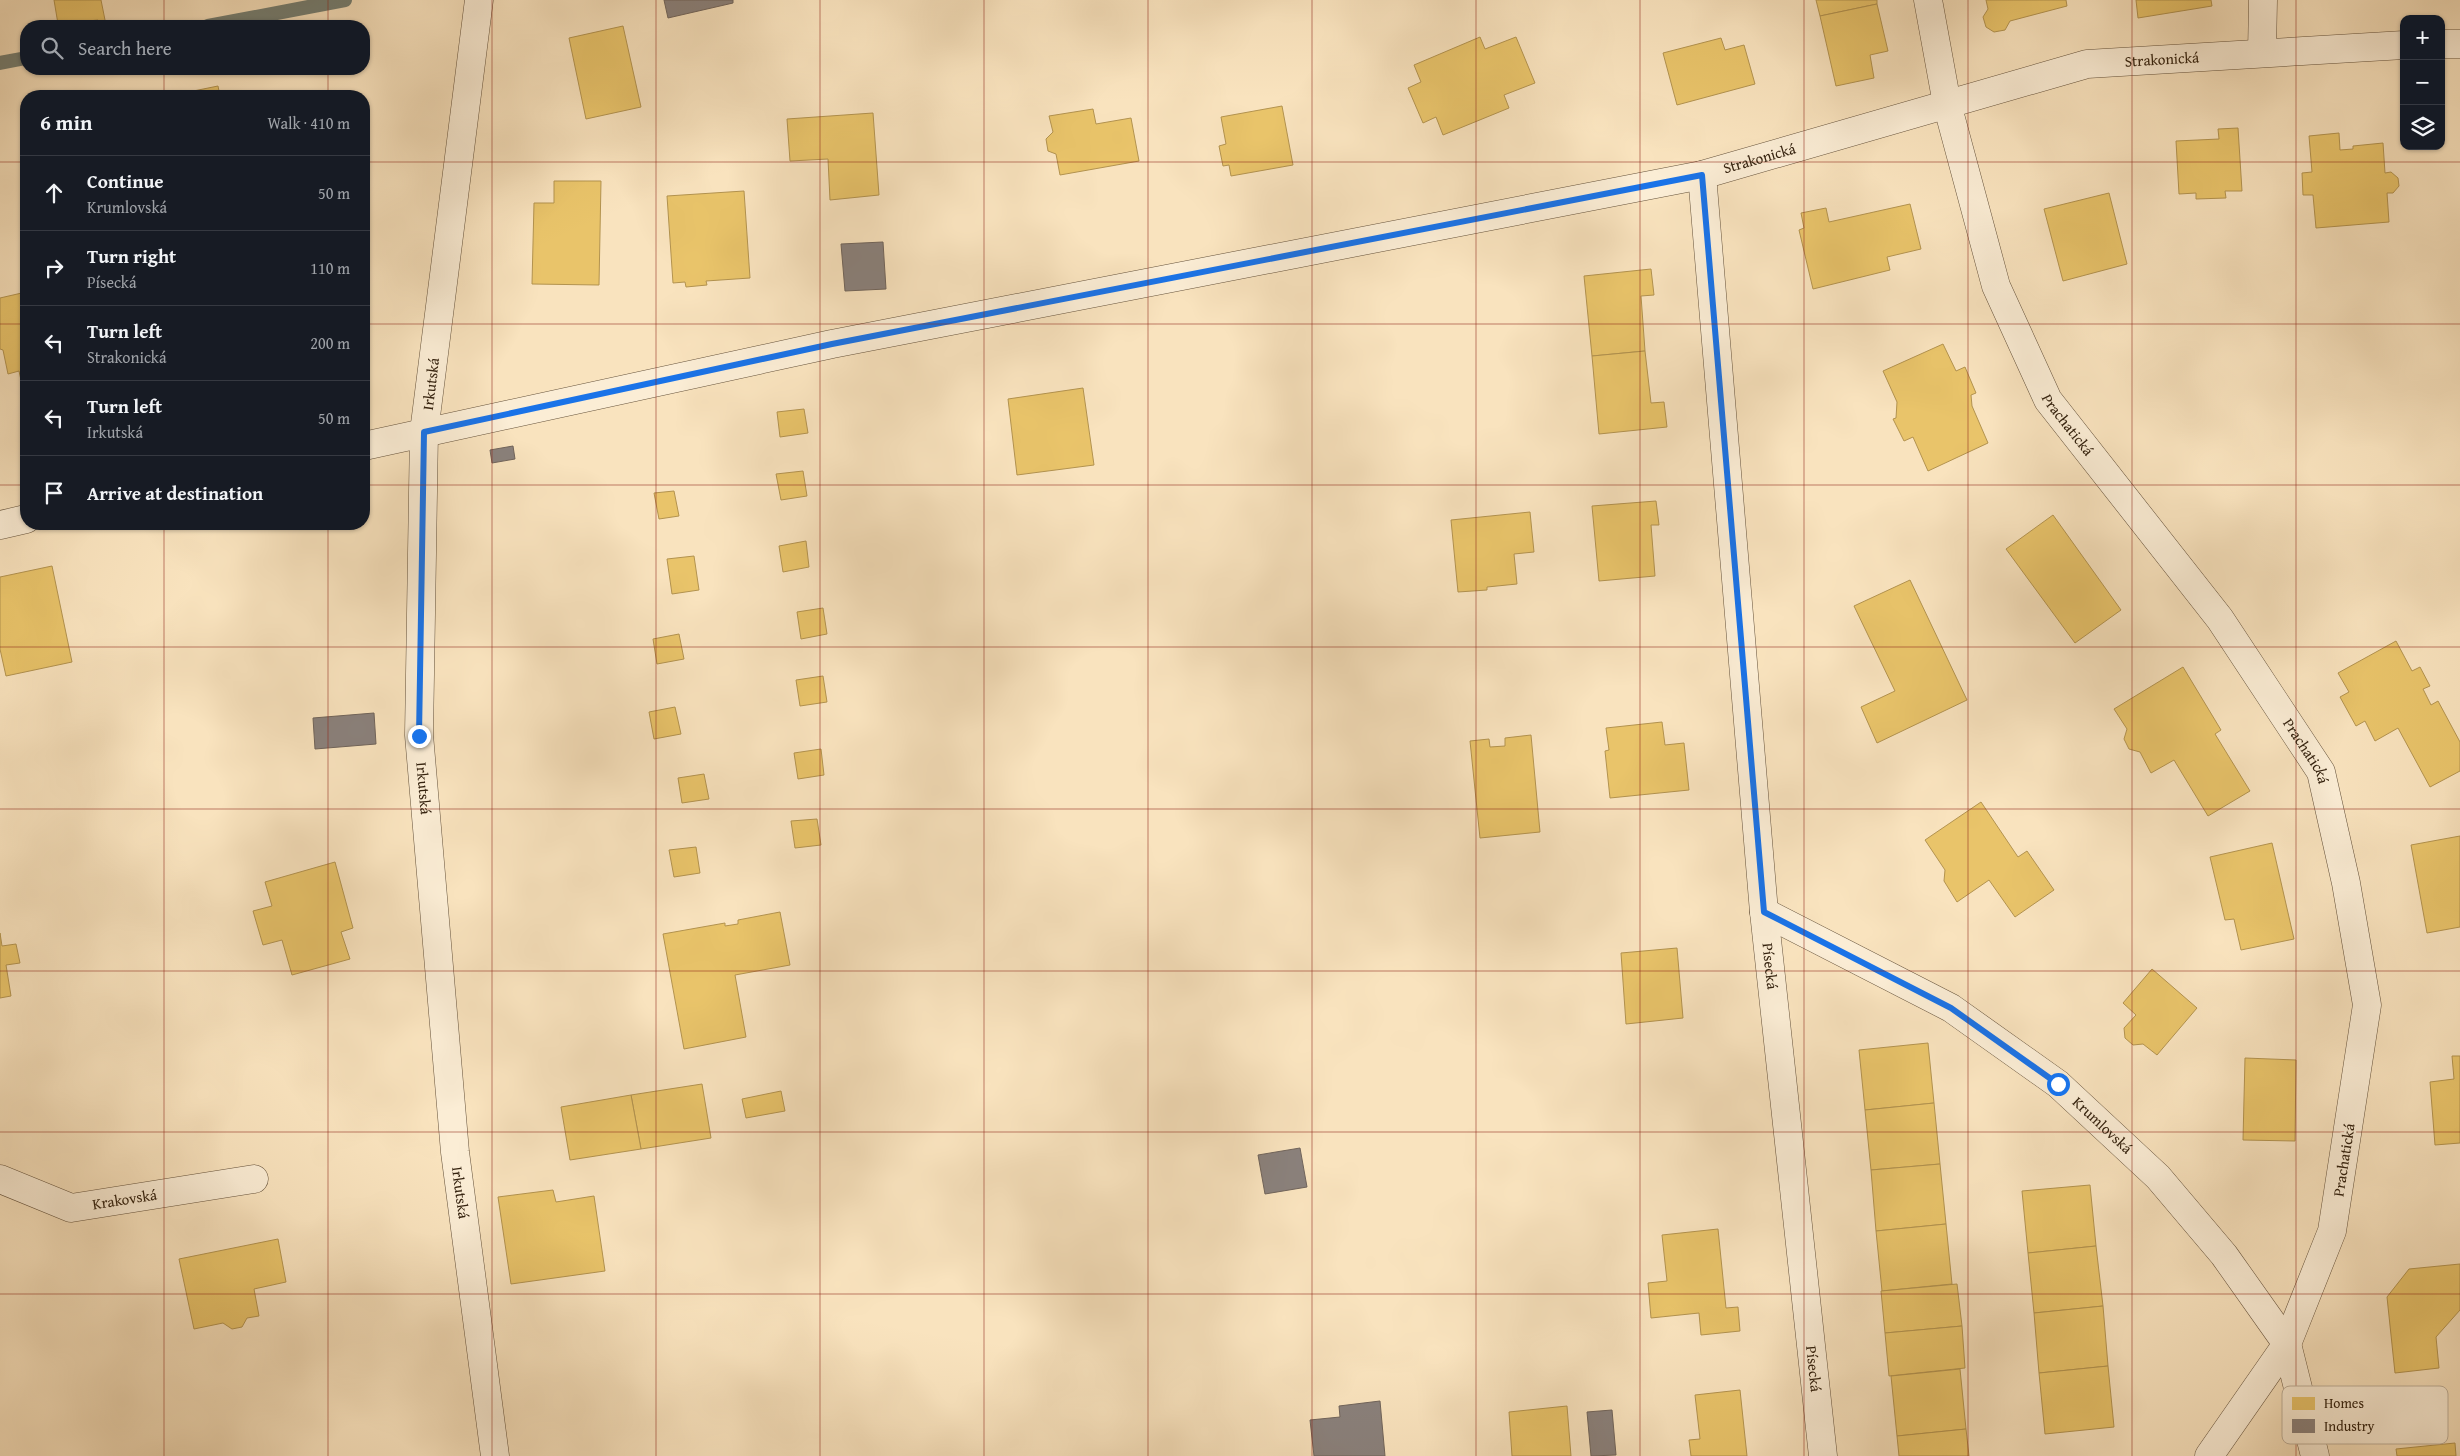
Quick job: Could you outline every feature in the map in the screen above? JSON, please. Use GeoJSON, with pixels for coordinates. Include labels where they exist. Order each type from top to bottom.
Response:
{"type":"FeatureCollection","features":[{"type":"Feature","properties":{"kind":"street","name":"Irkutská"},"geometry":{"type":"LineString","coordinates":[[479,0],[424,432],[419,736],[455,1152],[495,1456]]}},
{"type":"Feature","properties":{"kind":"street"},"geometry":{"type":"LineString","coordinates":[[1928,0],[1947,104]]}},
{"type":"Feature","properties":{"kind":"street"},"geometry":{"type":"LineString","coordinates":[[2262,53],[2263,0]]}},
{"type":"Feature","properties":{"kind":"street"},"geometry":{"type":"LineString","coordinates":[[2445,44],[2460,44]]}},
{"type":"Feature","properties":{"kind":"street","name":"Strakonická"},"geometry":{"type":"LineString","coordinates":[[370,445],[832,344],[1702,175],[2087,64],[2400,45]]}},
{"type":"Feature","properties":{"kind":"street","name":"Prachatická"},"geometry":{"type":"LineString","coordinates":[[1947,104],[1996,286],[2048,400],[2220,619],[2321,772],[2346,883],[2367,1005],[2332,1231],[2287,1344],[2209,1456]]}},
{"type":"Feature","properties":{"kind":"street","name":"Písecká"},"geometry":{"type":"LineString","coordinates":[[1702,175],[1764,912],[1823,1456]]}},
{"type":"Feature","properties":{"kind":"street"},"geometry":{"type":"LineString","coordinates":[[0,525],[20,520]]}},
{"type":"Feature","properties":{"kind":"street","name":"Krumlovská"},"geometry":{"type":"LineString","coordinates":[[1764,912],[1951,1008],[2058,1084],[2158,1177],[2224,1255],[2287,1344],[2297,1386]]}},
{"type":"Feature","properties":{"kind":"street","name":"Krakovská"},"geometry":{"type":"LineString","coordinates":[[0,1179],[71,1208],[254,1179]]}},
{"type":"Feature","properties":{"kind":"building: Homes"},"geometry":{"type":"Polygon","coordinates":[[[54,0],[101,0],[105,20],[57,20],[54,0]]]}},
{"type":"Feature","properties":{"kind":"building: Homes"},"geometry":{"type":"Polygon","coordinates":[[[1816,0],[1877,0],[1877,4],[1820,16],[1816,0]]]}},
{"type":"Feature","properties":{"kind":"building: Homes"},"geometry":{"type":"Polygon","coordinates":[[[1986,0],[2066,0],[2067,6],[2010,21],[2005,30],[1994,32],[1986,27],[1983,17],[1988,9],[1986,0]]]}},
{"type":"Feature","properties":{"kind":"building: Homes"},"geometry":{"type":"Polygon","coordinates":[[[2136,0],[2211,0],[2212,6],[2138,18],[2136,0]]]}},
{"type":"Feature","properties":{"kind":"building: Homes"},"geometry":{"type":"Polygon","coordinates":[[[1877,4],[1888,51],[1870,55],[1874,78],[1836,86],[1820,16],[1877,4]]]}},
{"type":"Feature","properties":{"kind":"building: Homes"},"geometry":{"type":"Polygon","coordinates":[[[623,26],[641,107],[586,119],[569,38],[623,26]]]}},
{"type":"Feature","properties":{"kind":"building: Homes"},"geometry":{"type":"Polygon","coordinates":[[[1480,37],[1485,49],[1516,37],[1535,83],[1504,95],[1509,108],[1443,135],[1436,117],[1423,123],[1408,88],[1421,82],[1414,65],[1480,37]]]}},
{"type":"Feature","properties":{"kind":"building: Homes"},"geometry":{"type":"Polygon","coordinates":[[[1721,38],[1725,50],[1744,45],[1755,84],[1677,105],[1663,53],[1721,38]]]}},
{"type":"Feature","properties":{"kind":"building: Homes"},"geometry":{"type":"Polygon","coordinates":[[[218,86],[219,90],[198,90],[218,86]]]}},
{"type":"Feature","properties":{"kind":"building: Homes"},"geometry":{"type":"Polygon","coordinates":[[[1282,106],[1293,165],[1231,176],[1229,165],[1223,166],[1219,146],[1226,144],[1221,117],[1282,106]]]}},
{"type":"Feature","properties":{"kind":"building: Homes"},"geometry":{"type":"Polygon","coordinates":[[[1093,109],[1096,124],[1131,118],[1139,161],[1060,175],[1056,154],[1048,151],[1046,139],[1053,132],[1049,116],[1093,109]]]}},
{"type":"Feature","properties":{"kind":"building: Homes"},"geometry":{"type":"Polygon","coordinates":[[[873,113],[879,195],[830,200],[828,159],[790,161],[787,119],[873,113]]]}},
{"type":"Feature","properties":{"kind":"building: Homes"},"geometry":{"type":"Polygon","coordinates":[[[2238,128],[2242,191],[2225,191],[2226,198],[2196,199],[2196,193],[2179,194],[2176,141],[2219,139],[2218,129],[2238,128]]]}},
{"type":"Feature","properties":{"kind":"building: Homes"},"geometry":{"type":"Polygon","coordinates":[[[2339,133],[2340,150],[2353,149],[2353,146],[2383,143],[2385,173],[2391,172],[2398,178],[2399,186],[2393,193],[2387,193],[2389,222],[2316,228],[2313,195],[2303,195],[2302,173],[2312,172],[2309,136],[2339,133]]]}},
{"type":"Feature","properties":{"kind":"building: Homes"},"geometry":{"type":"Polygon","coordinates":[[[554,181],[601,181],[599,285],[532,284],[534,203],[554,203],[554,181]]]}},
{"type":"Feature","properties":{"kind":"building: Homes"},"geometry":{"type":"Polygon","coordinates":[[[744,191],[750,278],[706,281],[707,285],[686,287],[685,282],[673,283],[667,196],[744,191]]]}},
{"type":"Feature","properties":{"kind":"building: Homes"},"geometry":{"type":"Polygon","coordinates":[[[2109,193],[2127,264],[2063,281],[2044,209],[2109,193]]]}},
{"type":"Feature","properties":{"kind":"building: Homes"},"geometry":{"type":"Polygon","coordinates":[[[1910,204],[1921,249],[1887,257],[1890,270],[1813,289],[1799,230],[1804,228],[1801,213],[1826,208],[1829,222],[1910,204]]]}},
{"type":"Feature","properties":{"kind":"building: Homes"},"geometry":{"type":"Polygon","coordinates":[[[1651,269],[1654,295],[1641,296],[1645,351],[1592,356],[1584,276],[1651,269]]]}},
{"type":"Feature","properties":{"kind":"building: Homes"},"geometry":{"type":"Polygon","coordinates":[[[20,293],[20,376],[19,371],[8,374],[3,350],[0,349],[0,298],[20,293]]]}},
{"type":"Feature","properties":{"kind":"building: Homes"},"geometry":{"type":"Polygon","coordinates":[[[1943,344],[1956,371],[1965,367],[1976,393],[1971,395],[1972,406],[1988,443],[1928,471],[1913,437],[1904,441],[1893,419],[1896,418],[1897,402],[1883,371],[1943,344]]]}},
{"type":"Feature","properties":{"kind":"building: Homes"},"geometry":{"type":"Polygon","coordinates":[[[1645,351],[1651,403],[1664,402],[1667,427],[1599,434],[1592,356],[1645,351]]]}},
{"type":"Feature","properties":{"kind":"building: Homes"},"geometry":{"type":"Polygon","coordinates":[[[1083,388],[1094,465],[1017,475],[1008,399],[1083,388]]]}},
{"type":"Feature","properties":{"kind":"building: Homes"},"geometry":{"type":"Polygon","coordinates":[[[804,409],[808,433],[780,437],[777,412],[804,409]]]}},
{"type":"Feature","properties":{"kind":"building: Homes"},"geometry":{"type":"Polygon","coordinates":[[[803,471],[807,496],[781,500],[776,474],[803,471]]]}},
{"type":"Feature","properties":{"kind":"building: Homes"},"geometry":{"type":"Polygon","coordinates":[[[674,491],[679,516],[659,519],[654,493],[674,491]]]}},
{"type":"Feature","properties":{"kind":"building: Homes"},"geometry":{"type":"Polygon","coordinates":[[[1656,501],[1659,525],[1651,525],[1655,576],[1599,581],[1592,506],[1656,501]]]}},
{"type":"Feature","properties":{"kind":"building: Homes"},"geometry":{"type":"Polygon","coordinates":[[[1530,512],[1534,552],[1514,554],[1517,584],[1487,587],[1487,590],[1458,592],[1451,520],[1530,512]]]}},
{"type":"Feature","properties":{"kind":"building: Homes"},"geometry":{"type":"Polygon","coordinates":[[[2053,515],[2121,610],[2075,643],[2006,549],[2053,515]]]}},
{"type":"Feature","properties":{"kind":"building: Homes"},"geometry":{"type":"Polygon","coordinates":[[[806,541],[809,567],[783,572],[779,546],[806,541]]]}},
{"type":"Feature","properties":{"kind":"building: Homes"},"geometry":{"type":"Polygon","coordinates":[[[694,556],[699,590],[672,594],[667,559],[694,556]]]}},
{"type":"Feature","properties":{"kind":"building: Homes"},"geometry":{"type":"Polygon","coordinates":[[[52,566],[72,662],[6,676],[0,649],[0,577],[52,566]]]}},
{"type":"Feature","properties":{"kind":"building: Homes"},"geometry":{"type":"Polygon","coordinates":[[[1910,580],[1967,700],[1877,743],[1861,707],[1895,691],[1854,606],[1910,580]]]}},
{"type":"Feature","properties":{"kind":"building: Homes"},"geometry":{"type":"Polygon","coordinates":[[[823,608],[827,634],[801,639],[797,612],[823,608]]]}},
{"type":"Feature","properties":{"kind":"building: Homes"},"geometry":{"type":"Polygon","coordinates":[[[679,634],[684,659],[657,664],[653,639],[679,634]]]}},
{"type":"Feature","properties":{"kind":"building: Homes"},"geometry":{"type":"Polygon","coordinates":[[[2396,641],[2412,671],[2420,667],[2430,686],[2423,689],[2431,705],[2438,701],[2460,742],[2460,771],[2430,787],[2398,728],[2375,741],[2365,721],[2356,726],[2340,697],[2349,692],[2338,673],[2396,641]]]}},
{"type":"Feature","properties":{"kind":"building: Homes"},"geometry":{"type":"Polygon","coordinates":[[[2183,667],[2221,730],[2215,734],[2250,791],[2208,816],[2174,760],[2151,773],[2140,752],[2129,749],[2124,739],[2127,729],[2114,709],[2183,667]]]}},
{"type":"Feature","properties":{"kind":"building: Homes"},"geometry":{"type":"Polygon","coordinates":[[[823,676],[827,702],[800,706],[796,680],[823,676]]]}},
{"type":"Feature","properties":{"kind":"building: Homes"},"geometry":{"type":"Polygon","coordinates":[[[675,707],[681,734],[654,739],[649,712],[675,707]]]}},
{"type":"Feature","properties":{"kind":"building: Homes"},"geometry":{"type":"Polygon","coordinates":[[[1662,722],[1665,745],[1684,743],[1689,790],[1610,798],[1605,751],[1609,750],[1606,728],[1662,722]]]}},
{"type":"Feature","properties":{"kind":"building: Homes"},"geometry":{"type":"Polygon","coordinates":[[[1531,735],[1540,832],[1480,838],[1470,741],[1489,739],[1490,747],[1505,746],[1505,738],[1531,735]]]}},
{"type":"Feature","properties":{"kind":"building: Homes"},"geometry":{"type":"Polygon","coordinates":[[[821,749],[824,775],[798,779],[794,753],[821,749]]]}},
{"type":"Feature","properties":{"kind":"building: Homes"},"geometry":{"type":"Polygon","coordinates":[[[704,774],[709,799],[682,803],[678,778],[704,774]]]}},
{"type":"Feature","properties":{"kind":"building: Homes"},"geometry":{"type":"Polygon","coordinates":[[[1981,802],[2018,857],[2027,851],[2054,890],[2015,917],[1989,880],[1957,902],[1944,881],[1945,870],[1925,840],[1981,802]]]}},
{"type":"Feature","properties":{"kind":"building: Homes"},"geometry":{"type":"Polygon","coordinates":[[[817,819],[821,845],[795,848],[791,821],[817,819]]]}},
{"type":"Feature","properties":{"kind":"building: Homes"},"geometry":{"type":"Polygon","coordinates":[[[2460,836],[2460,927],[2427,933],[2411,845],[2460,836]]]}},
{"type":"Feature","properties":{"kind":"building: Homes"},"geometry":{"type":"Polygon","coordinates":[[[2272,843],[2294,939],[2241,950],[2234,919],[2225,920],[2210,857],[2272,843]]]}},
{"type":"Feature","properties":{"kind":"building: Homes"},"geometry":{"type":"Polygon","coordinates":[[[696,847],[700,873],[674,877],[669,850],[696,847]]]}},
{"type":"Feature","properties":{"kind":"building: Homes"},"geometry":{"type":"Polygon","coordinates":[[[335,862],[353,928],[341,932],[350,959],[292,975],[282,940],[263,945],[253,911],[272,906],[265,882],[335,862]]]}},
{"type":"Feature","properties":{"kind":"building: Homes"},"geometry":{"type":"Polygon","coordinates":[[[780,912],[790,965],[735,975],[746,1037],[684,1049],[663,934],[725,923],[725,926],[738,924],[738,920],[780,912]]]}},
{"type":"Feature","properties":{"kind":"building: Homes"},"geometry":{"type":"Polygon","coordinates":[[[0,933],[2,946],[16,944],[20,963],[6,965],[11,996],[0,998],[0,933]]]}},
{"type":"Feature","properties":{"kind":"building: Homes"},"geometry":{"type":"Polygon","coordinates":[[[1677,948],[1683,1018],[1626,1024],[1621,953],[1677,948]]]}},
{"type":"Feature","properties":{"kind":"building: Homes"},"geometry":{"type":"Polygon","coordinates":[[[2152,969],[2197,1008],[2157,1055],[2143,1044],[2133,1045],[2125,1038],[2124,1028],[2136,1015],[2123,1003],[2152,969]]]}},
{"type":"Feature","properties":{"kind":"building: Homes"},"geometry":{"type":"Polygon","coordinates":[[[1928,1043],[1934,1103],[1865,1110],[1859,1050],[1928,1043]]]}},
{"type":"Feature","properties":{"kind":"building: Homes"},"geometry":{"type":"Polygon","coordinates":[[[2452,1056],[2460,1056],[2460,1143],[2435,1145],[2430,1082],[2454,1079],[2452,1056]]]}},
{"type":"Feature","properties":{"kind":"building: Homes"},"geometry":{"type":"Polygon","coordinates":[[[2245,1058],[2296,1060],[2295,1141],[2243,1140],[2245,1058]]]}},
{"type":"Feature","properties":{"kind":"building: Homes"},"geometry":{"type":"Polygon","coordinates":[[[702,1084],[711,1138],[641,1149],[631,1095],[702,1084]]]}},
{"type":"Feature","properties":{"kind":"building: Homes"},"geometry":{"type":"Polygon","coordinates":[[[781,1091],[785,1111],[746,1118],[742,1099],[781,1091]]]}},
{"type":"Feature","properties":{"kind":"building: Homes"},"geometry":{"type":"Polygon","coordinates":[[[631,1095],[641,1149],[570,1160],[561,1107],[631,1095]]]}},
{"type":"Feature","properties":{"kind":"building: Homes"},"geometry":{"type":"Polygon","coordinates":[[[1934,1103],[1940,1164],[1871,1170],[1865,1110],[1934,1103]]]}},
{"type":"Feature","properties":{"kind":"building: Homes"},"geometry":{"type":"Polygon","coordinates":[[[1940,1164],[1946,1224],[1876,1231],[1871,1170],[1940,1164]]]}},
{"type":"Feature","properties":{"kind":"building: Homes"},"geometry":{"type":"Polygon","coordinates":[[[2090,1185],[2096,1246],[2028,1253],[2022,1191],[2090,1185]]]}},
{"type":"Feature","properties":{"kind":"building: Homes"},"geometry":{"type":"Polygon","coordinates":[[[553,1190],[556,1202],[594,1196],[605,1271],[511,1284],[498,1197],[553,1190]]]}},
{"type":"Feature","properties":{"kind":"building: Homes"},"geometry":{"type":"Polygon","coordinates":[[[1946,1224],[1952,1284],[1882,1291],[1876,1231],[1946,1224]]]}},
{"type":"Feature","properties":{"kind":"building: Homes"},"geometry":{"type":"Polygon","coordinates":[[[1718,1229],[1726,1308],[1738,1307],[1740,1331],[1701,1335],[1699,1313],[1651,1318],[1648,1283],[1667,1281],[1662,1235],[1718,1229]]]}},
{"type":"Feature","properties":{"kind":"building: Homes"},"geometry":{"type":"Polygon","coordinates":[[[278,1239],[286,1282],[254,1289],[259,1316],[247,1318],[242,1327],[232,1329],[223,1323],[194,1329],[179,1259],[278,1239]]]}},
{"type":"Feature","properties":{"kind":"building: Homes"},"geometry":{"type":"Polygon","coordinates":[[[2096,1246],[2103,1306],[2034,1313],[2028,1253],[2096,1246]]]}},
{"type":"Feature","properties":{"kind":"building: Homes"},"geometry":{"type":"Polygon","coordinates":[[[2460,1264],[2460,1310],[2436,1337],[2439,1368],[2395,1373],[2387,1297],[2409,1269],[2460,1264]]]}},
{"type":"Feature","properties":{"kind":"building: Homes"},"geometry":{"type":"Polygon","coordinates":[[[1957,1284],[1962,1326],[1885,1333],[1881,1291],[1957,1284]]]}},
{"type":"Feature","properties":{"kind":"building: Homes"},"geometry":{"type":"Polygon","coordinates":[[[2103,1306],[2108,1366],[2039,1373],[2034,1313],[2103,1306]]]}},
{"type":"Feature","properties":{"kind":"building: Homes"},"geometry":{"type":"Polygon","coordinates":[[[1962,1326],[1965,1368],[1889,1376],[1885,1333],[1962,1326]]]}},
{"type":"Feature","properties":{"kind":"building: Homes"},"geometry":{"type":"Polygon","coordinates":[[[2108,1366],[2114,1427],[2045,1434],[2039,1373],[2108,1366]]]}},
{"type":"Feature","properties":{"kind":"building: Homes"},"geometry":{"type":"Polygon","coordinates":[[[1960,1369],[1966,1429],[1897,1436],[1891,1376],[1960,1369]]]}},
{"type":"Feature","properties":{"kind":"building: Homes"},"geometry":{"type":"Polygon","coordinates":[[[1740,1390],[1747,1456],[1691,1456],[1689,1440],[1700,1439],[1695,1395],[1740,1390]]]}},
{"type":"Feature","properties":{"kind":"building: Homes"},"geometry":{"type":"Polygon","coordinates":[[[1567,1406],[1571,1456],[1512,1456],[1509,1412],[1567,1406]]]}},
{"type":"Feature","properties":{"kind":"building: Homes"},"geometry":{"type":"Polygon","coordinates":[[[1966,1429],[1969,1456],[1899,1456],[1897,1436],[1966,1429]]]}},
{"type":"Feature","properties":{"kind":"building: Homes"},"geometry":{"type":"Polygon","coordinates":[[[2455,1443],[2456,1456],[2397,1456],[2396,1449],[2455,1443]]]}},
{"type":"Feature","properties":{"kind":"building: Industry"},"geometry":{"type":"Polygon","coordinates":[[[664,0],[733,0],[733,3],[668,18],[664,0]]]}},
{"type":"Feature","properties":{"kind":"building: Industry"},"geometry":{"type":"Polygon","coordinates":[[[883,242],[886,289],[845,291],[841,244],[883,242]]]}},
{"type":"Feature","properties":{"kind":"building: Industry"},"geometry":{"type":"Polygon","coordinates":[[[513,446],[515,459],[492,463],[490,450],[513,446]]]}},
{"type":"Feature","properties":{"kind":"building: Industry"},"geometry":{"type":"Polygon","coordinates":[[[374,713],[376,744],[315,749],[313,718],[374,713]]]}},
{"type":"Feature","properties":{"kind":"building: Industry"},"geometry":{"type":"Polygon","coordinates":[[[1300,1148],[1307,1187],[1265,1194],[1258,1155],[1300,1148]]]}},
{"type":"Feature","properties":{"kind":"building: Industry"},"geometry":{"type":"Polygon","coordinates":[[[1380,1401],[1385,1456],[1314,1456],[1310,1420],[1340,1417],[1339,1406],[1380,1401]]]}},
{"type":"Feature","properties":{"kind":"building: Industry"},"geometry":{"type":"Polygon","coordinates":[[[1612,1410],[1616,1455],[1591,1456],[1587,1412],[1612,1410]]]}},
{"type":"Feature","properties":{"kind":"waterway"},"geometry":{"type":"LineString","coordinates":[[240,20],[345,0]]}},
{"type":"Feature","properties":{"kind":"waterway"},"geometry":{"type":"LineString","coordinates":[[0,63],[20,59]]}},
{"type":"Feature","properties":{"kind":"route"},"geometry":{"type":"LineString","coordinates":[[419,736],[424,432],[832,344],[1702,175],[1764,912],[1951,1008],[2058,1084]]}}]}
